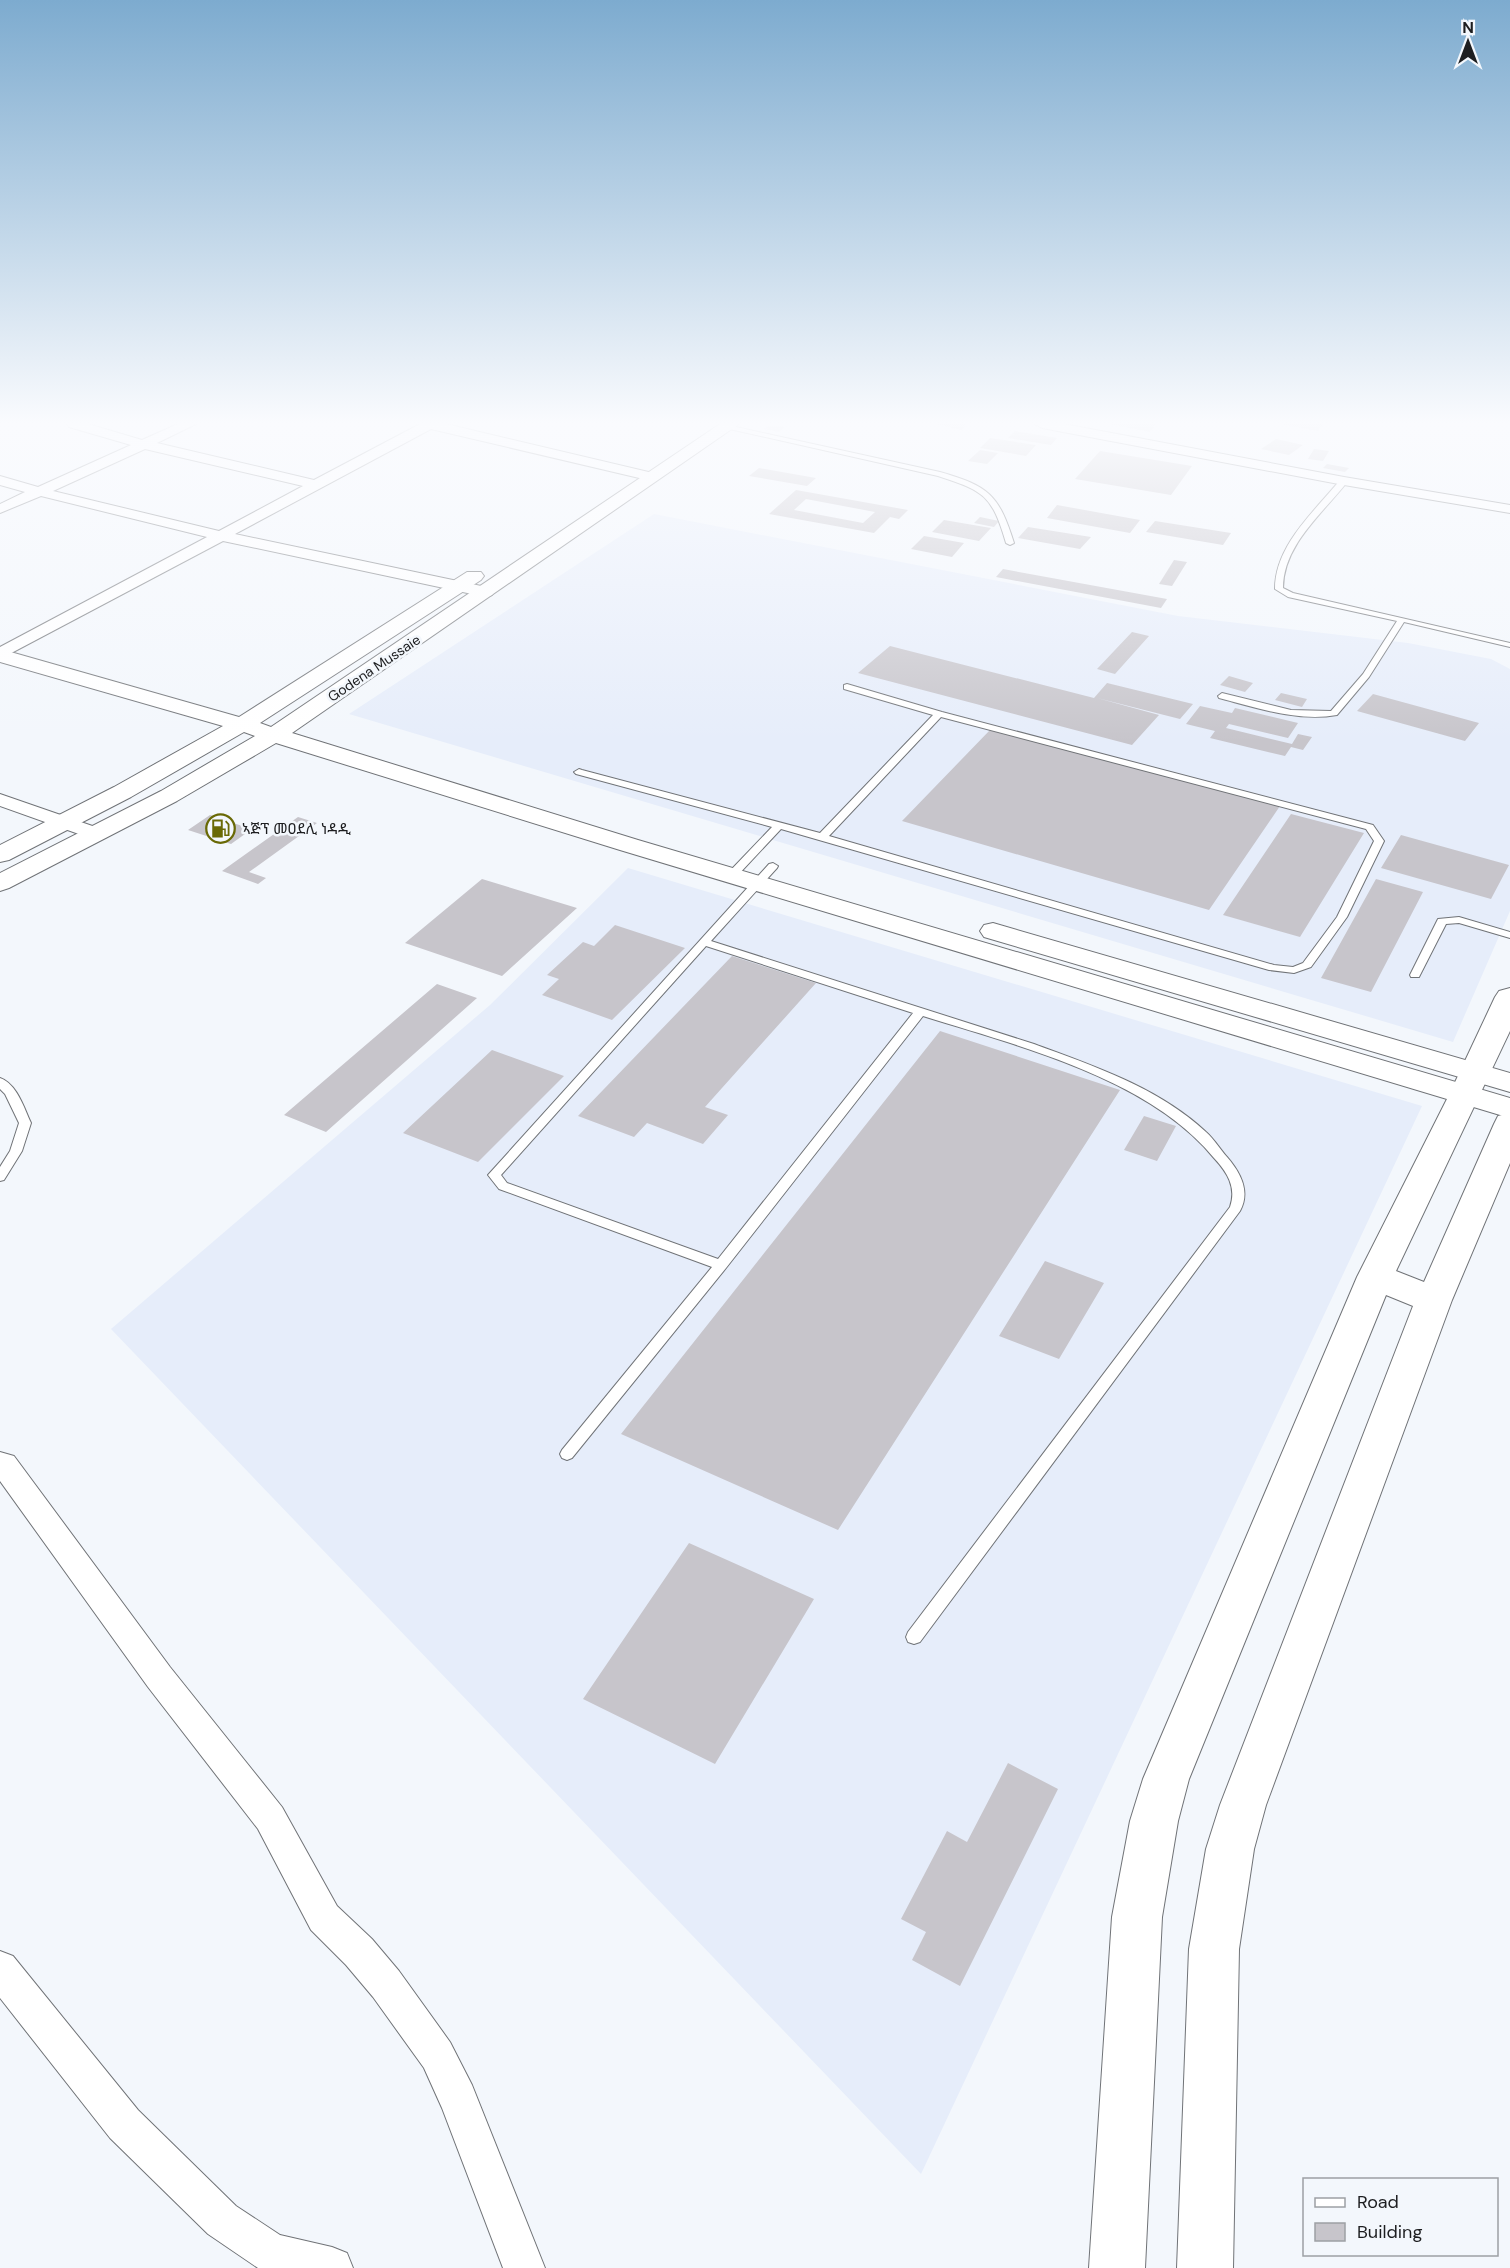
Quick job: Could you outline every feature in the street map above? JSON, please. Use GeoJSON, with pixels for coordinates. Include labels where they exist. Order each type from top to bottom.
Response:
{"type":"FeatureCollection","features":[{"type":"Feature","properties":{"kind":"main road"},"geometry":{"type":"LineString","coordinates":[[1117,2268],[1137,1917],[1154,1821],[1166,1779],[1375,1277],[1483,1084],[1510,997]]}},
{"type":"Feature","properties":{"kind":"main road"},"geometry":{"type":"LineString","coordinates":[[1205,2268],[1214,1949],[1230,1849],[1243,1804],[1434,1300],[1510,1124]]}},
{"type":"Feature","properties":{"kind":"main road"},"geometry":{"type":"LineString","coordinates":[[1375,1277],[1434,1300]]}},
{"type":"Feature","properties":{"kind":"street"},"geometry":{"type":"LineString","coordinates":[[196,530],[486,592]]}},
{"type":"Feature","properties":{"kind":"street"},"geometry":{"type":"LineString","coordinates":[[4,649],[232,530]]}},
{"type":"Feature","properties":{"kind":"street","name":"Godena Mussaie"},"geometry":{"type":"LineString","coordinates":[[0,855],[147,780],[249,719],[459,586],[543,530]]}},
{"type":"Feature","properties":{"kind":"street","name":"Godena Mussaie"},"geometry":{"type":"LineString","coordinates":[[0,883],[169,796],[282,730],[576,530]]}},
{"type":"Feature","properties":{"kind":"street"},"geometry":{"type":"LineString","coordinates":[[4,649],[249,719],[753,870],[1483,1084],[1510,1108]]}},
{"type":"Feature","properties":{"kind":"street"},"geometry":{"type":"LineString","coordinates":[[0,800],[97,834]]}},
{"type":"Feature","properties":{"kind":"street"},"geometry":{"type":"LineString","coordinates":[[0,1463],[4,1464],[159,1677],[270,1818],[324,1918],[359,1952],[386,1984],[437,2055],[458,2099],[524,2268]]}},
{"type":"Feature","properties":{"kind":"street"},"geometry":{"type":"LineString","coordinates":[[0,1969],[124,2124],[222,2220],[271,2253],[332,2268]]}},
{"type":"Feature","properties":{"kind":"lane"},"geometry":{"type":"LineString","coordinates":[[1006,530],[1010,543]]}},
{"type":"Feature","properties":{"kind":"lane"},"geometry":{"type":"LineString","coordinates":[[1305,530],[1290,548],[1278,575],[1279,589],[1291,596],[1510,645]]}},
{"type":"Feature","properties":{"kind":"lane"},"geometry":{"type":"LineString","coordinates":[[1222,696],[1296,715],[1334,712],[1366,675],[1402,619]]}},
{"type":"Feature","properties":{"kind":"lane"},"geometry":{"type":"LineString","coordinates":[[579,772],[822,837],[1273,968],[1294,970],[1306,965],[1342,917],[1379,841],[1370,827],[939,714],[847,687]]}},
{"type":"Feature","properties":{"kind":"lane"},"geometry":{"type":"LineString","coordinates":[[822,837],[939,714]]}},
{"type":"Feature","properties":{"kind":"lane"},"geometry":{"type":"LineString","coordinates":[[721,1265],[503,1186],[494,1175],[704,942],[753,870],[778,826]]}},
{"type":"Feature","properties":{"kind":"lane"},"geometry":{"type":"LineString","coordinates":[[1416,975],[1442,921],[1459,920],[1510,935]]}},
{"type":"Feature","properties":{"kind":"lane"},"geometry":{"type":"LineString","coordinates":[[704,942],[1065,1059],[1152,1099],[1205,1136],[1221,1154],[1240,1185],[1236,1208],[914,1637]]}},
{"type":"Feature","properties":{"kind":"lane"},"geometry":{"type":"LineString","coordinates":[[567,1454],[721,1265],[920,1012]]}},
{"type":"Feature","properties":{"kind":"lane"},"geometry":{"type":"LineString","coordinates":[[0,1082],[10,1092],[25,1123],[16,1150],[0,1177]]}},
{"type":"Feature","properties":{"kind":"shaded area"},"geometry":{"type":"Polygon","coordinates":[[[630,530],[735,530],[1178,616],[1408,643],[1491,659],[1510,669],[1510,911],[1453,1042],[349,714],[630,530]]]}},
{"type":"Feature","properties":{"kind":"shaded area"},"geometry":{"type":"Polygon","coordinates":[[[628,868],[1422,1106],[921,2174],[111,1329],[490,1005],[628,868]]]}},
{"type":"Feature","properties":{"kind":"building"},"geometry":{"type":"Polygon","coordinates":[[[857,530],[877,530],[874,533],[857,530]]]}},
{"type":"Feature","properties":{"kind":"building"},"geometry":{"type":"Polygon","coordinates":[[[934,530],[989,530],[979,541],[932,532],[934,530]]]}},
{"type":"Feature","properties":{"kind":"building"},"geometry":{"type":"Polygon","coordinates":[[[1025,530],[1046,530],[1091,537],[1080,549],[1018,538],[1025,530]]]}},
{"type":"Feature","properties":{"kind":"building"},"geometry":{"type":"Polygon","coordinates":[[[1113,530],[1132,530],[1130,533],[1113,530]]]}},
{"type":"Feature","properties":{"kind":"building"},"geometry":{"type":"Polygon","coordinates":[[[1148,530],[1211,530],[1231,533],[1223,545],[1146,532],[1148,530]]]}},
{"type":"Feature","properties":{"kind":"building"},"geometry":{"type":"Polygon","coordinates":[[[924,536],[964,543],[952,557],[911,549],[924,536]]]}},
{"type":"Feature","properties":{"kind":"building"},"geometry":{"type":"Polygon","coordinates":[[[1174,560],[1187,562],[1172,586],[1159,584],[1174,560]]]}},
{"type":"Feature","properties":{"kind":"building"},"geometry":{"type":"Polygon","coordinates":[[[1003,569],[1167,599],[1161,608],[996,577],[1003,569]]]}},
{"type":"Feature","properties":{"kind":"building"},"geometry":{"type":"Polygon","coordinates":[[[1132,632],[1149,636],[1115,674],[1097,669],[1132,632]]]}},
{"type":"Feature","properties":{"kind":"building"},"geometry":{"type":"Polygon","coordinates":[[[890,646],[1094,698],[1107,683],[1193,704],[1180,719],[1097,698],[1159,715],[1132,745],[858,673],[890,646]]]}},
{"type":"Feature","properties":{"kind":"building"},"geometry":{"type":"Polygon","coordinates":[[[1229,676],[1253,683],[1245,692],[1220,685],[1229,676]]]}},
{"type":"Feature","properties":{"kind":"building"},"geometry":{"type":"Polygon","coordinates":[[[1281,693],[1307,699],[1302,707],[1275,700],[1281,693]]]}},
{"type":"Feature","properties":{"kind":"building"},"geometry":{"type":"Polygon","coordinates":[[[1373,694],[1479,723],[1465,741],[1357,711],[1373,694]]]}},
{"type":"Feature","properties":{"kind":"building"},"geometry":{"type":"Polygon","coordinates":[[[1200,706],[1232,713],[1235,708],[1298,723],[1288,738],[1229,724],[1226,728],[1292,744],[1298,734],[1312,737],[1303,750],[1291,747],[1285,756],[1210,738],[1215,731],[1186,724],[1200,706]]]}},
{"type":"Feature","properties":{"kind":"building"},"geometry":{"type":"Polygon","coordinates":[[[990,730],[1280,806],[1209,910],[902,821],[990,730]]]}},
{"type":"Feature","properties":{"kind":"building"},"geometry":{"type":"Polygon","coordinates":[[[1291,814],[1364,833],[1300,937],[1223,915],[1291,814]]]}},
{"type":"Feature","properties":{"kind":"building"},"geometry":{"type":"Polygon","coordinates":[[[210,815],[252,829],[231,844],[188,830],[210,815]]]}},
{"type":"Feature","properties":{"kind":"building"},"geometry":{"type":"Polygon","coordinates":[[[298,817],[317,823],[249,872],[266,878],[258,884],[222,871],[298,817]]]}},
{"type":"Feature","properties":{"kind":"building"},"geometry":{"type":"Polygon","coordinates":[[[1401,835],[1509,865],[1491,899],[1381,868],[1401,835]]]}},
{"type":"Feature","properties":{"kind":"building"},"geometry":{"type":"Polygon","coordinates":[[[482,879],[577,908],[502,976],[405,943],[482,879]]]}},
{"type":"Feature","properties":{"kind":"building"},"geometry":{"type":"Polygon","coordinates":[[[1376,879],[1423,892],[1371,992],[1321,978],[1376,879]]]}},
{"type":"Feature","properties":{"kind":"building"},"geometry":{"type":"Polygon","coordinates":[[[615,925],[685,948],[612,1020],[542,995],[559,979],[547,975],[583,942],[594,946],[615,925]]]}},
{"type":"Feature","properties":{"kind":"building"},"geometry":{"type":"Polygon","coordinates":[[[732,956],[816,983],[705,1107],[728,1115],[703,1144],[647,1123],[634,1137],[578,1116],[732,956]]]}},
{"type":"Feature","properties":{"kind":"building"},"geometry":{"type":"Polygon","coordinates":[[[437,984],[477,998],[326,1132],[284,1115],[437,984]]]}},
{"type":"Feature","properties":{"kind":"building"},"geometry":{"type":"Polygon","coordinates":[[[940,1031],[1120,1090],[838,1530],[621,1434],[940,1031]]]}},
{"type":"Feature","properties":{"kind":"building"},"geometry":{"type":"Polygon","coordinates":[[[492,1050],[564,1076],[478,1162],[403,1133],[492,1050]]]}},
{"type":"Feature","properties":{"kind":"building"},"geometry":{"type":"Polygon","coordinates":[[[1144,1116],[1176,1126],[1157,1161],[1124,1150],[1144,1116]]]}},
{"type":"Feature","properties":{"kind":"building"},"geometry":{"type":"Polygon","coordinates":[[[1045,1261],[1104,1283],[1059,1359],[999,1336],[1045,1261]]]}},
{"type":"Feature","properties":{"kind":"building"},"geometry":{"type":"Polygon","coordinates":[[[689,1543],[814,1599],[715,1764],[583,1699],[689,1543]]]}},
{"type":"Feature","properties":{"kind":"building"},"geometry":{"type":"Polygon","coordinates":[[[1008,1763],[1058,1789],[960,1986],[912,1960],[926,1932],[901,1919],[947,1831],[967,1842],[1008,1763]]]}},
{"type":"Feature","properties":{"kind":"place","name":"ኣጅፕ መዐደሊ ነዳዲ"},"geometry":{"type":"Point","coordinates":[221,829]}}]}
